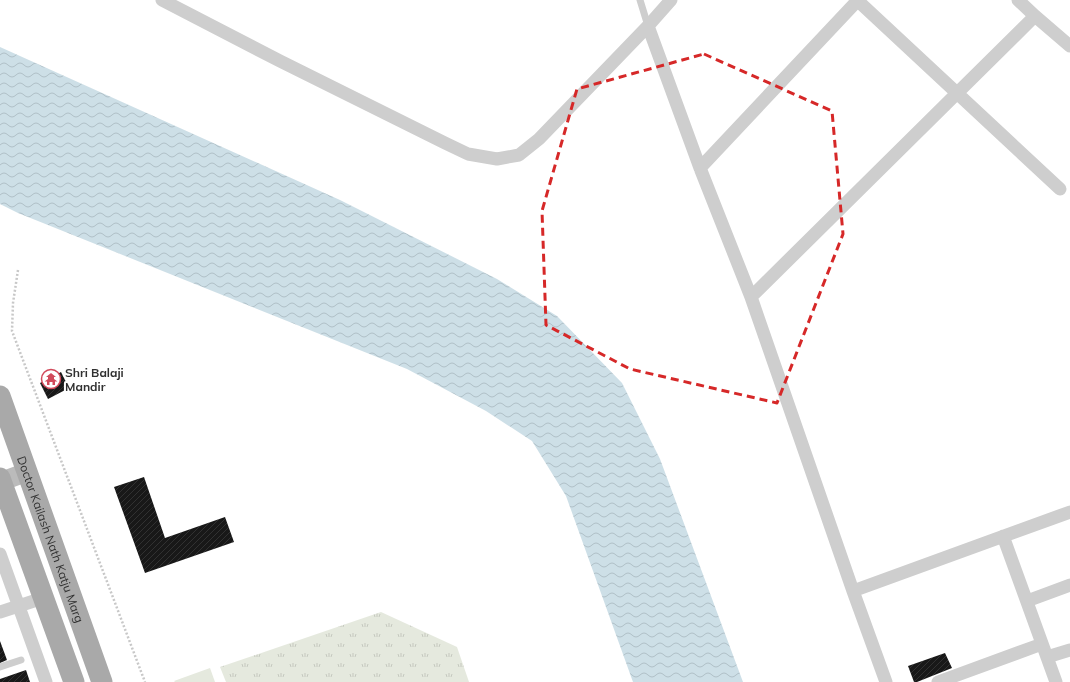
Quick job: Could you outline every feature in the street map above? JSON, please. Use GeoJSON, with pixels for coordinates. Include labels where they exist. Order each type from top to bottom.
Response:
{"type":"FeatureCollection","features":[{"type":"Feature","properties":{"kind":"main road","name":"Doctor Kailash Nath Katju Marg"},"geometry":{"type":"LineString","coordinates":[[0,396],[102,682]]}},
{"type":"Feature","properties":{"kind":"main road"},"geometry":{"type":"LineString","coordinates":[[0,480],[74,682]]}},
{"type":"Feature","properties":{"kind":"street"},"geometry":{"type":"LineString","coordinates":[[162,0],[280,61],[468,154],[497,159],[518,155],[539,139],[648,26],[671,0]]}},
{"type":"Feature","properties":{"kind":"street"},"geometry":{"type":"LineString","coordinates":[[700,168],[857,0],[1060,189]]}},
{"type":"Feature","properties":{"kind":"street"},"geometry":{"type":"LineString","coordinates":[[1018,0],[1070,46]]}},
{"type":"Feature","properties":{"kind":"street"},"geometry":{"type":"LineString","coordinates":[[751,297],[1035,16]]}},
{"type":"Feature","properties":{"kind":"street"},"geometry":{"type":"LineString","coordinates":[[648,26],[700,168],[751,297],[886,682]]}},
{"type":"Feature","properties":{"kind":"street"},"geometry":{"type":"LineString","coordinates":[[0,480],[27,472]]}},
{"type":"Feature","properties":{"kind":"street"},"geometry":{"type":"LineString","coordinates":[[853,591],[1070,512]]}},
{"type":"Feature","properties":{"kind":"street"},"geometry":{"type":"LineString","coordinates":[[1003,536],[1056,682]]}},
{"type":"Feature","properties":{"kind":"street"},"geometry":{"type":"LineString","coordinates":[[0,554],[46,682]]}},
{"type":"Feature","properties":{"kind":"street"},"geometry":{"type":"LineString","coordinates":[[1027,600],[1070,584]]}},
{"type":"Feature","properties":{"kind":"street"},"geometry":{"type":"LineString","coordinates":[[0,612],[43,598]]}},
{"type":"Feature","properties":{"kind":"street"},"geometry":{"type":"LineString","coordinates":[[938,682],[1042,644]]}},
{"type":"Feature","properties":{"kind":"street"},"geometry":{"type":"LineString","coordinates":[[1047,657],[1070,650]]}},
{"type":"Feature","properties":{"kind":"lane"},"geometry":{"type":"LineString","coordinates":[[640,0],[648,26]]}},
{"type":"Feature","properties":{"kind":"lane"},"geometry":{"type":"LineString","coordinates":[[0,667],[21,660]]}},
{"type":"Feature","properties":{"kind":"path"},"geometry":{"type":"LineString","coordinates":[[18,270],[13,304],[12,331],[145,682]]}},
{"type":"Feature","properties":{"kind":"highlighted area"},"geometry":{"type":"Polygon","coordinates":[[[704,54],[832,111],[843,234],[777,403],[630,369],[546,325],[542,211],[577,89],[704,54]]]}},
{"type":"Feature","properties":{"kind":"green space"},"geometry":{"type":"Polygon","coordinates":[[[381,612],[457,647],[469,682],[226,682],[220,667],[381,612]]]}},
{"type":"Feature","properties":{"kind":"green space"},"geometry":{"type":"Polygon","coordinates":[[[210,668],[215,682],[174,681],[210,668]]]}},
{"type":"Feature","properties":{"kind":"water"},"geometry":{"type":"Polygon","coordinates":[[[0,47],[340,200],[497,279],[557,316],[622,383],[660,459],[743,682],[633,682],[566,496],[532,441],[486,411],[407,369],[18,213],[0,204],[0,47]]]}},
{"type":"Feature","properties":{"kind":"building"},"geometry":{"type":"Polygon","coordinates":[[[61,372],[69,388],[48,399],[40,383],[61,372]]]}},
{"type":"Feature","properties":{"kind":"building"},"geometry":{"type":"Polygon","coordinates":[[[144,477],[165,538],[225,517],[234,542],[145,573],[114,487],[144,477]]]}},
{"type":"Feature","properties":{"kind":"building"},"geometry":{"type":"Polygon","coordinates":[[[0,641],[7,660],[0,663],[0,641]]]}},
{"type":"Feature","properties":{"kind":"building"},"geometry":{"type":"Polygon","coordinates":[[[945,653],[952,668],[914,682],[908,666],[945,653]]]}},
{"type":"Feature","properties":{"kind":"building"},"geometry":{"type":"Polygon","coordinates":[[[26,670],[30,682],[0,682],[0,679],[26,670]]]}},
{"type":"Feature","properties":{"kind":"place","name":"Shri Balaji Mandir"},"geometry":{"type":"Point","coordinates":[51,379]}}]}
